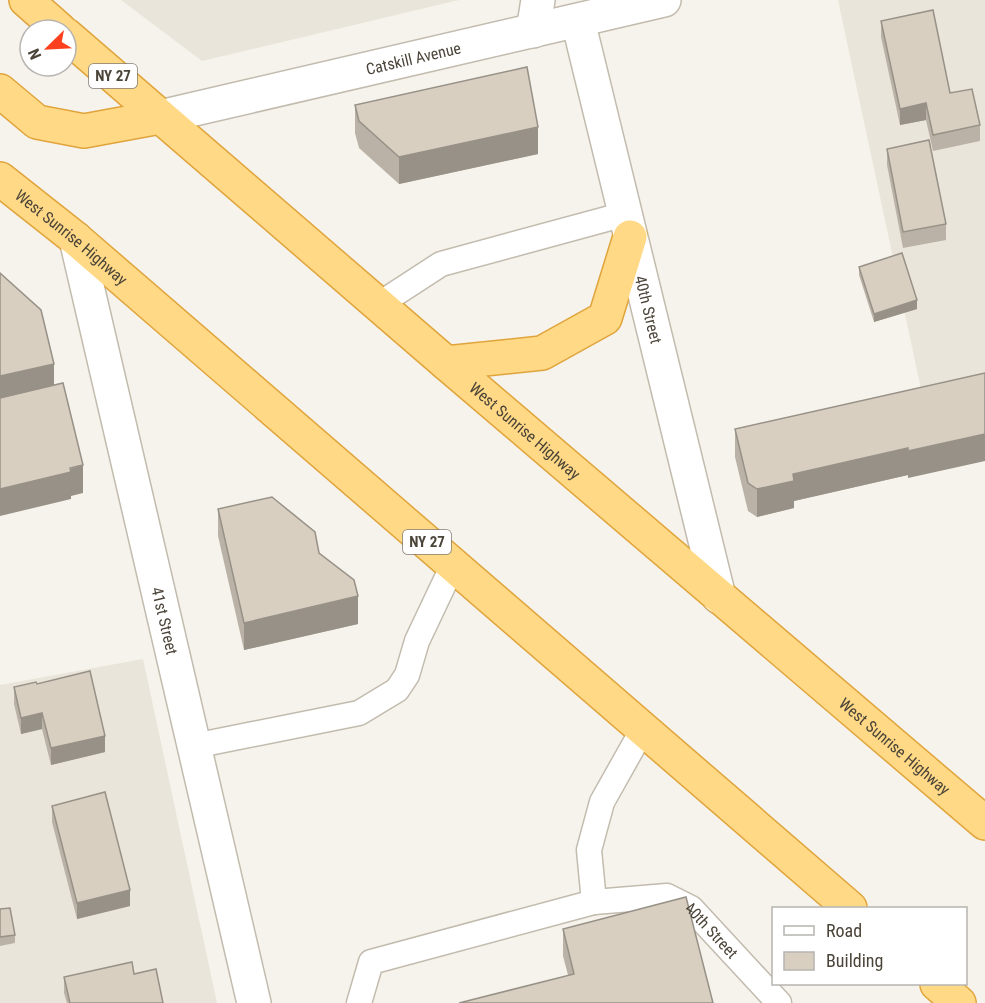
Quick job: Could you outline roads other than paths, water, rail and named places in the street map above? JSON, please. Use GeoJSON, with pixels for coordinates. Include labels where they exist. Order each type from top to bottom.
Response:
{"type":"FeatureCollection","features":[{"type":"Feature","properties":{"kind":"highway"},"geometry":{"type":"LineString","coordinates":[[26,0],[46,18]]}},
{"type":"Feature","properties":{"kind":"highway","name":"West Sunrise Highway"},"geometry":{"type":"LineString","coordinates":[[78,45],[985,823]]}},
{"type":"Feature","properties":{"kind":"highway"},"geometry":{"type":"LineString","coordinates":[[0,91],[37,122],[84,131],[160,117]]}},
{"type":"Feature","properties":{"kind":"highway","name":"West Sunrise Highway"},"geometry":{"type":"LineString","coordinates":[[0,179],[76,239],[848,907]]}},
{"type":"Feature","properties":{"kind":"highway"},"geometry":{"type":"LineString","coordinates":[[446,363],[542,353],[605,318],[628,225]]}},
{"type":"Feature","properties":{"kind":"highway"},"geometry":{"type":"LineString","coordinates":[[938,985],[959,1003]]}},
{"type":"Feature","properties":{"kind":"street","name":"Catskill Avenue"},"geometry":{"type":"LineString","coordinates":[[160,117],[535,15],[578,21],[664,0]]}},
{"type":"Feature","properties":{"kind":"street","name":"40th Street"},"geometry":{"type":"LineString","coordinates":[[578,21],[719,597]]}},
{"type":"Feature","properties":{"kind":"street","name":"41st Street"},"geometry":{"type":"LineString","coordinates":[[76,239],[254,1003]]}},
{"type":"Feature","properties":{"kind":"lane"},"geometry":{"type":"LineString","coordinates":[[378,305],[441,264],[628,225]]}},
{"type":"Feature","properties":{"kind":"lane"},"geometry":{"type":"LineString","coordinates":[[194,746],[359,713],[397,690],[407,675],[417,641],[453,565]]}},
{"type":"Feature","properties":{"kind":"lane"},"geometry":{"type":"LineString","coordinates":[[594,902],[589,850],[602,802],[643,729]]}},
{"type":"Feature","properties":{"kind":"lane","name":"40th Street"},"geometry":{"type":"LineString","coordinates":[[359,1003],[371,962],[594,902],[667,896],[691,908],[779,1003]]}}]}
